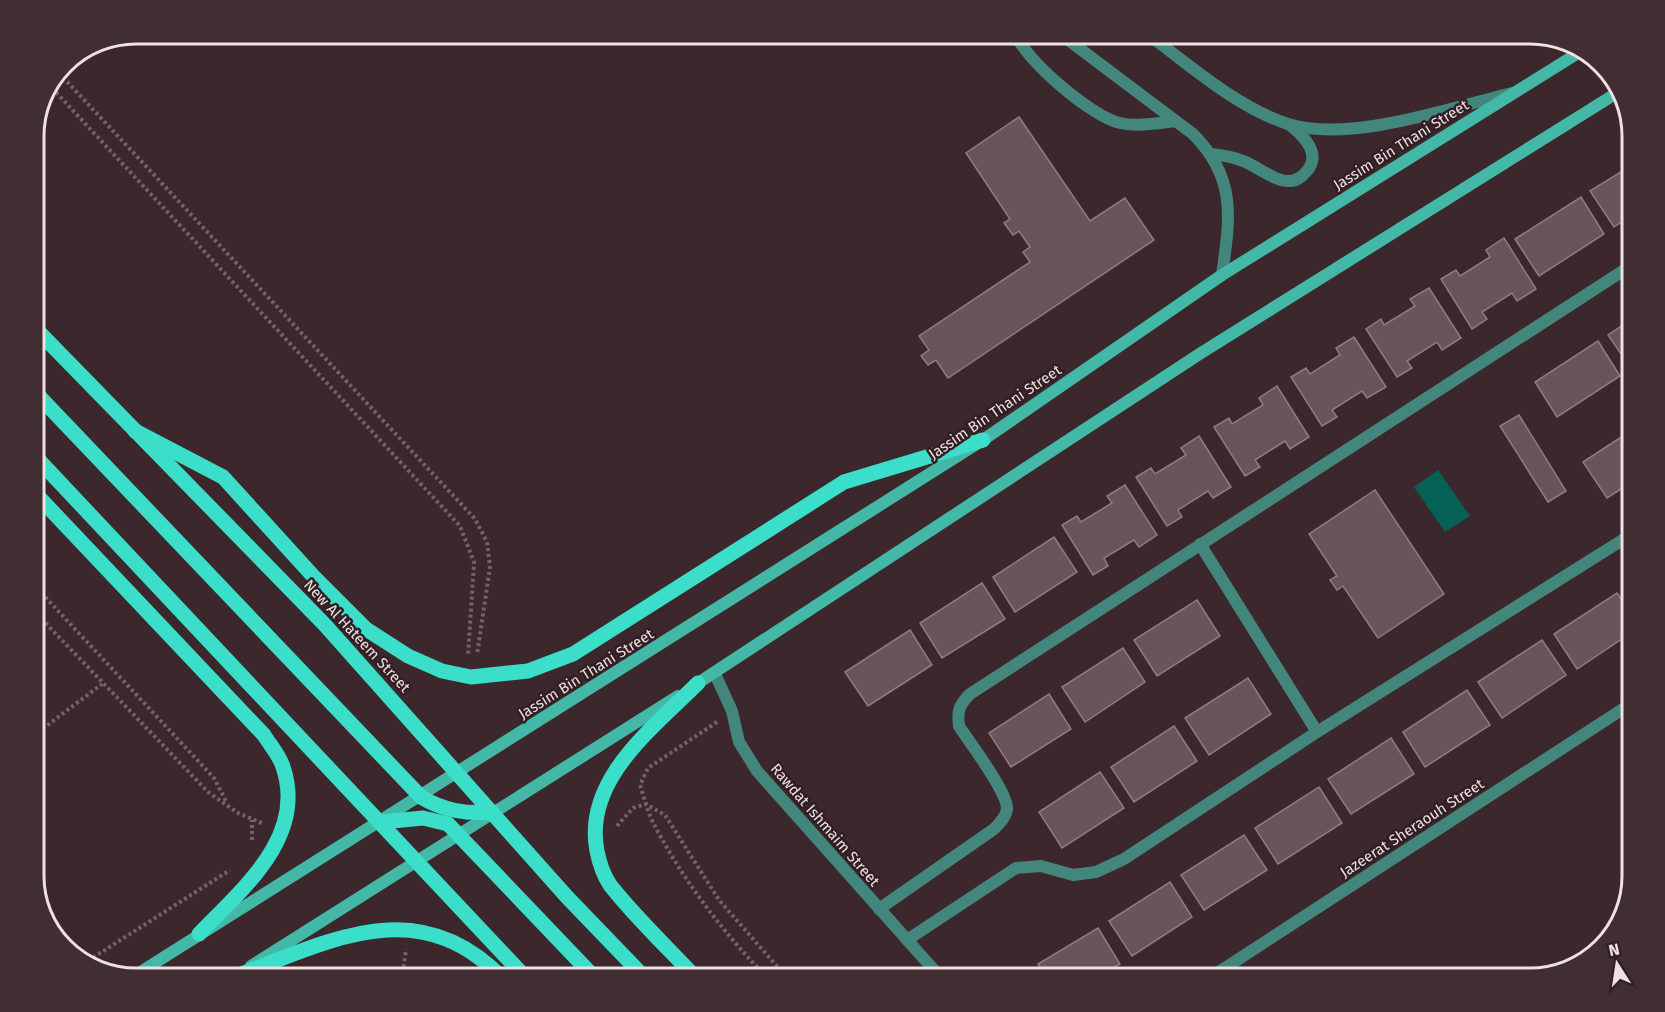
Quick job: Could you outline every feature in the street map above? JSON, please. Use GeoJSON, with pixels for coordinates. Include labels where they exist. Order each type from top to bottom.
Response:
{"type":"FeatureCollection","features":[{"type":"Feature","properties":{"kind":"main road","name":"Jassim Bin Thani Street"},"geometry":{"type":"LineString","coordinates":[[382,822],[983,440],[1222,275],[1574,55]]}},
{"type":"Feature","properties":{"kind":"main road"},"geometry":{"type":"LineString","coordinates":[[246,968],[715,674],[1201,353],[1613,97]]}},
{"type":"Feature","properties":{"kind":"main road","name":"New Al Hateem Street"},"geometry":{"type":"LineString","coordinates":[[44,337],[324,625],[567,897],[635,968]]}},
{"type":"Feature","properties":{"kind":"main road"},"geometry":{"type":"LineString","coordinates":[[44,402],[421,797],[432,804],[466,814],[492,812]]}},
{"type":"Feature","properties":{"kind":"main road"},"geometry":{"type":"LineString","coordinates":[[135,431],[223,477],[314,577],[366,629],[408,656],[442,671],[471,677],[528,671],[573,654],[844,482],[983,440]]}},
{"type":"Feature","properties":{"kind":"main road"},"geometry":{"type":"LineString","coordinates":[[44,466],[418,860],[517,968]]}},
{"type":"Feature","properties":{"kind":"main road"},"geometry":{"type":"LineString","coordinates":[[44,502],[264,735],[283,766],[288,796],[286,825],[270,855],[199,934]]}},
{"type":"Feature","properties":{"kind":"main road"},"geometry":{"type":"LineString","coordinates":[[687,968],[609,883],[598,857],[594,834],[597,808],[605,788],[627,755],[698,683]]}},
{"type":"Feature","properties":{"kind":"main road"},"geometry":{"type":"LineString","coordinates":[[146,968],[336,846],[382,822],[423,818],[448,824],[586,968]]}},
{"type":"Feature","properties":{"kind":"main road"},"geometry":{"type":"LineString","coordinates":[[259,968],[364,932],[401,928],[432,932],[461,945],[493,968]]}},
{"type":"Feature","properties":{"kind":"street"},"geometry":{"type":"LineString","coordinates":[[1022,43],[1034,62],[1097,114],[1119,123],[1176,121]]}},
{"type":"Feature","properties":{"kind":"street"},"geometry":{"type":"LineString","coordinates":[[1072,43],[1193,134],[1211,154],[1225,185],[1229,202],[1222,275]]}},
{"type":"Feature","properties":{"kind":"street"},"geometry":{"type":"LineString","coordinates":[[1160,43],[1227,92],[1288,123],[1301,134],[1313,155],[1310,167],[1302,177],[1290,181],[1278,178],[1241,160],[1211,154]]}},
{"type":"Feature","properties":{"kind":"street"},"geometry":{"type":"LineString","coordinates":[[1288,123],[1318,129],[1367,127],[1513,92]]}},
{"type":"Feature","properties":{"kind":"street"},"geometry":{"type":"LineString","coordinates":[[879,909],[994,829],[1004,818],[1007,807],[1002,793],[959,726],[957,714],[960,703],[1200,544],[1621,272]]}},
{"type":"Feature","properties":{"kind":"street"},"geometry":{"type":"LineString","coordinates":[[907,940],[1016,868],[1041,866],[1073,875],[1096,872],[1124,859],[1317,732],[1622,541]]}},
{"type":"Feature","properties":{"kind":"street"},"geometry":{"type":"LineString","coordinates":[[1200,544],[1317,732]]}},
{"type":"Feature","properties":{"kind":"street","name":"Rawdat Ishmaim Street"},"geometry":{"type":"LineString","coordinates":[[715,674],[732,711],[740,742],[757,771],[932,968]]}},
{"type":"Feature","properties":{"kind":"street","name":"Jazeerat Sheraouh Street"},"geometry":{"type":"LineString","coordinates":[[1225,968],[1622,710]]}},
{"type":"Feature","properties":{"kind":"path"},"geometry":{"type":"LineString","coordinates":[[55,92],[460,526],[474,562],[474,581],[466,645],[473,664],[480,645],[490,567],[487,542],[475,519],[64,79]]}},
{"type":"Feature","properties":{"kind":"path"},"geometry":{"type":"LineString","coordinates":[[44,596],[214,778],[226,802]]}},
{"type":"Feature","properties":{"kind":"path"},"geometry":{"type":"LineString","coordinates":[[44,622],[208,792],[252,820],[275,825]]}},
{"type":"Feature","properties":{"kind":"path"},"geometry":{"type":"LineString","coordinates":[[44,728],[102,684]]}},
{"type":"Feature","properties":{"kind":"path"},"geometry":{"type":"LineString","coordinates":[[732,711],[648,768],[640,785],[653,823],[697,897],[721,929],[758,968]]}},
{"type":"Feature","properties":{"kind":"path"},"geometry":{"type":"LineString","coordinates":[[611,830],[625,819],[633,808],[646,804],[665,815],[719,900],[778,968]]}},
{"type":"Feature","properties":{"kind":"path"},"geometry":{"type":"LineString","coordinates":[[251,843],[252,820]]}},
{"type":"Feature","properties":{"kind":"path"},"geometry":{"type":"LineString","coordinates":[[93,957],[231,869]]}},
{"type":"Feature","properties":{"kind":"path"},"geometry":{"type":"LineString","coordinates":[[403,968],[406,945]]}},
{"type":"Feature","properties":{"kind":"shaded area"},"geometry":{"type":"Polygon","coordinates":[[[1438,470],[1470,516],[1445,532],[1414,487],[1438,470]]]}},
{"type":"Feature","properties":{"kind":"building"},"geometry":{"type":"Polygon","coordinates":[[[1019,117],[1090,221],[1125,198],[1154,240],[948,378],[936,360],[928,365],[921,356],[929,350],[919,336],[1030,262],[1023,252],[1030,247],[1019,231],[1013,235],[1004,223],[1010,219],[966,153],[1019,117]]]}},
{"type":"Feature","properties":{"kind":"building"},"geometry":{"type":"Polygon","coordinates":[[[1621,172],[1621,222],[1614,227],[1590,191],[1621,172]]]}},
{"type":"Feature","properties":{"kind":"building"},"geometry":{"type":"Polygon","coordinates":[[[1581,197],[1604,234],[1539,276],[1515,239],[1581,197]]]}},
{"type":"Feature","properties":{"kind":"building"},"geometry":{"type":"Polygon","coordinates":[[[1504,238],[1536,289],[1517,301],[1512,293],[1482,312],[1487,319],[1472,329],[1441,279],[1456,270],[1460,276],[1490,257],[1486,250],[1504,238]]]}},
{"type":"Feature","properties":{"kind":"building"},"geometry":{"type":"Polygon","coordinates":[[[1429,288],[1461,338],[1442,350],[1437,342],[1407,361],[1412,368],[1397,377],[1366,329],[1381,319],[1384,325],[1415,306],[1410,299],[1429,288]]]}},
{"type":"Feature","properties":{"kind":"building"},"geometry":{"type":"Polygon","coordinates":[[[1621,326],[1621,354],[1608,335],[1621,326]]]}},
{"type":"Feature","properties":{"kind":"building"},"geometry":{"type":"Polygon","coordinates":[[[1354,337],[1386,387],[1367,398],[1362,391],[1332,410],[1337,417],[1322,426],[1291,377],[1306,368],[1310,374],[1340,355],[1336,348],[1354,337]]]}},
{"type":"Feature","properties":{"kind":"building"},"geometry":{"type":"Polygon","coordinates":[[[1598,341],[1620,376],[1557,417],[1535,382],[1598,341]]]}},
{"type":"Feature","properties":{"kind":"building"},"geometry":{"type":"Polygon","coordinates":[[[1277,386],[1309,437],[1290,449],[1285,441],[1255,460],[1260,467],[1245,476],[1214,427],[1229,418],[1232,424],[1263,405],[1259,398],[1277,386]]]}},
{"type":"Feature","properties":{"kind":"building"},"geometry":{"type":"Polygon","coordinates":[[[1519,415],[1566,491],[1548,502],[1500,426],[1519,415]]]}},
{"type":"Feature","properties":{"kind":"building"},"geometry":{"type":"Polygon","coordinates":[[[1199,436],[1231,487],[1213,498],[1208,491],[1178,510],[1182,517],[1167,526],[1136,477],[1151,468],[1155,474],[1186,455],[1181,448],[1199,436]]]}},
{"type":"Feature","properties":{"kind":"building"},"geometry":{"type":"Polygon","coordinates":[[[1621,437],[1621,489],[1607,498],[1583,462],[1621,437]]]}},
{"type":"Feature","properties":{"kind":"building"},"geometry":{"type":"Polygon","coordinates":[[[1125,485],[1157,535],[1139,547],[1134,540],[1104,558],[1108,566],[1093,575],[1062,525],[1077,516],[1081,522],[1112,503],[1107,496],[1125,485]]]}},
{"type":"Feature","properties":{"kind":"building"},"geometry":{"type":"Polygon","coordinates":[[[1375,490],[1444,594],[1378,638],[1343,586],[1337,590],[1330,580],[1337,576],[1309,534],[1375,490]]]}},
{"type":"Feature","properties":{"kind":"building"},"geometry":{"type":"Polygon","coordinates":[[[1054,537],[1077,572],[1015,612],[993,577],[1054,537]]]}},
{"type":"Feature","properties":{"kind":"building"},"geometry":{"type":"Polygon","coordinates":[[[982,583],[1005,619],[942,658],[920,623],[982,583]]]}},
{"type":"Feature","properties":{"kind":"building"},"geometry":{"type":"Polygon","coordinates":[[[1617,593],[1622,600],[1622,639],[1577,669],[1554,634],[1617,593]]]}},
{"type":"Feature","properties":{"kind":"building"},"geometry":{"type":"Polygon","coordinates":[[[1197,600],[1220,636],[1157,676],[1134,640],[1197,600]]]}},
{"type":"Feature","properties":{"kind":"building"},"geometry":{"type":"Polygon","coordinates":[[[910,630],[932,665],[868,706],[845,672],[910,630]]]}},
{"type":"Feature","properties":{"kind":"building"},"geometry":{"type":"Polygon","coordinates":[[[1542,640],[1566,675],[1502,718],[1478,682],[1542,640]]]}},
{"type":"Feature","properties":{"kind":"building"},"geometry":{"type":"Polygon","coordinates":[[[1123,648],[1145,682],[1085,722],[1062,687],[1123,648]]]}},
{"type":"Feature","properties":{"kind":"building"},"geometry":{"type":"Polygon","coordinates":[[[1248,678],[1271,714],[1209,755],[1185,718],[1248,678]]]}},
{"type":"Feature","properties":{"kind":"building"},"geometry":{"type":"Polygon","coordinates":[[[1467,690],[1490,725],[1425,767],[1403,732],[1467,690]]]}},
{"type":"Feature","properties":{"kind":"building"},"geometry":{"type":"Polygon","coordinates":[[[1049,694],[1071,729],[1011,767],[989,733],[1049,694]]]}},
{"type":"Feature","properties":{"kind":"building"},"geometry":{"type":"Polygon","coordinates":[[[1174,726],[1197,761],[1134,802],[1111,767],[1174,726]]]}},
{"type":"Feature","properties":{"kind":"building"},"geometry":{"type":"Polygon","coordinates":[[[1391,738],[1414,774],[1351,814],[1328,779],[1391,738]]]}},
{"type":"Feature","properties":{"kind":"building"},"geometry":{"type":"Polygon","coordinates":[[[1100,772],[1124,808],[1062,848],[1039,812],[1100,772]]]}},
{"type":"Feature","properties":{"kind":"building"},"geometry":{"type":"Polygon","coordinates":[[[1319,787],[1342,823],[1278,864],[1255,828],[1319,787]]]}},
{"type":"Feature","properties":{"kind":"building"},"geometry":{"type":"Polygon","coordinates":[[[1244,835],[1267,870],[1204,910],[1181,875],[1244,835]]]}},
{"type":"Feature","properties":{"kind":"building"},"geometry":{"type":"Polygon","coordinates":[[[1170,882],[1192,917],[1132,956],[1109,921],[1170,882]]]}},
{"type":"Feature","properties":{"kind":"building"},"geometry":{"type":"Polygon","coordinates":[[[1098,928],[1120,964],[1113,968],[1040,968],[1038,964],[1098,928]]]}}]}
